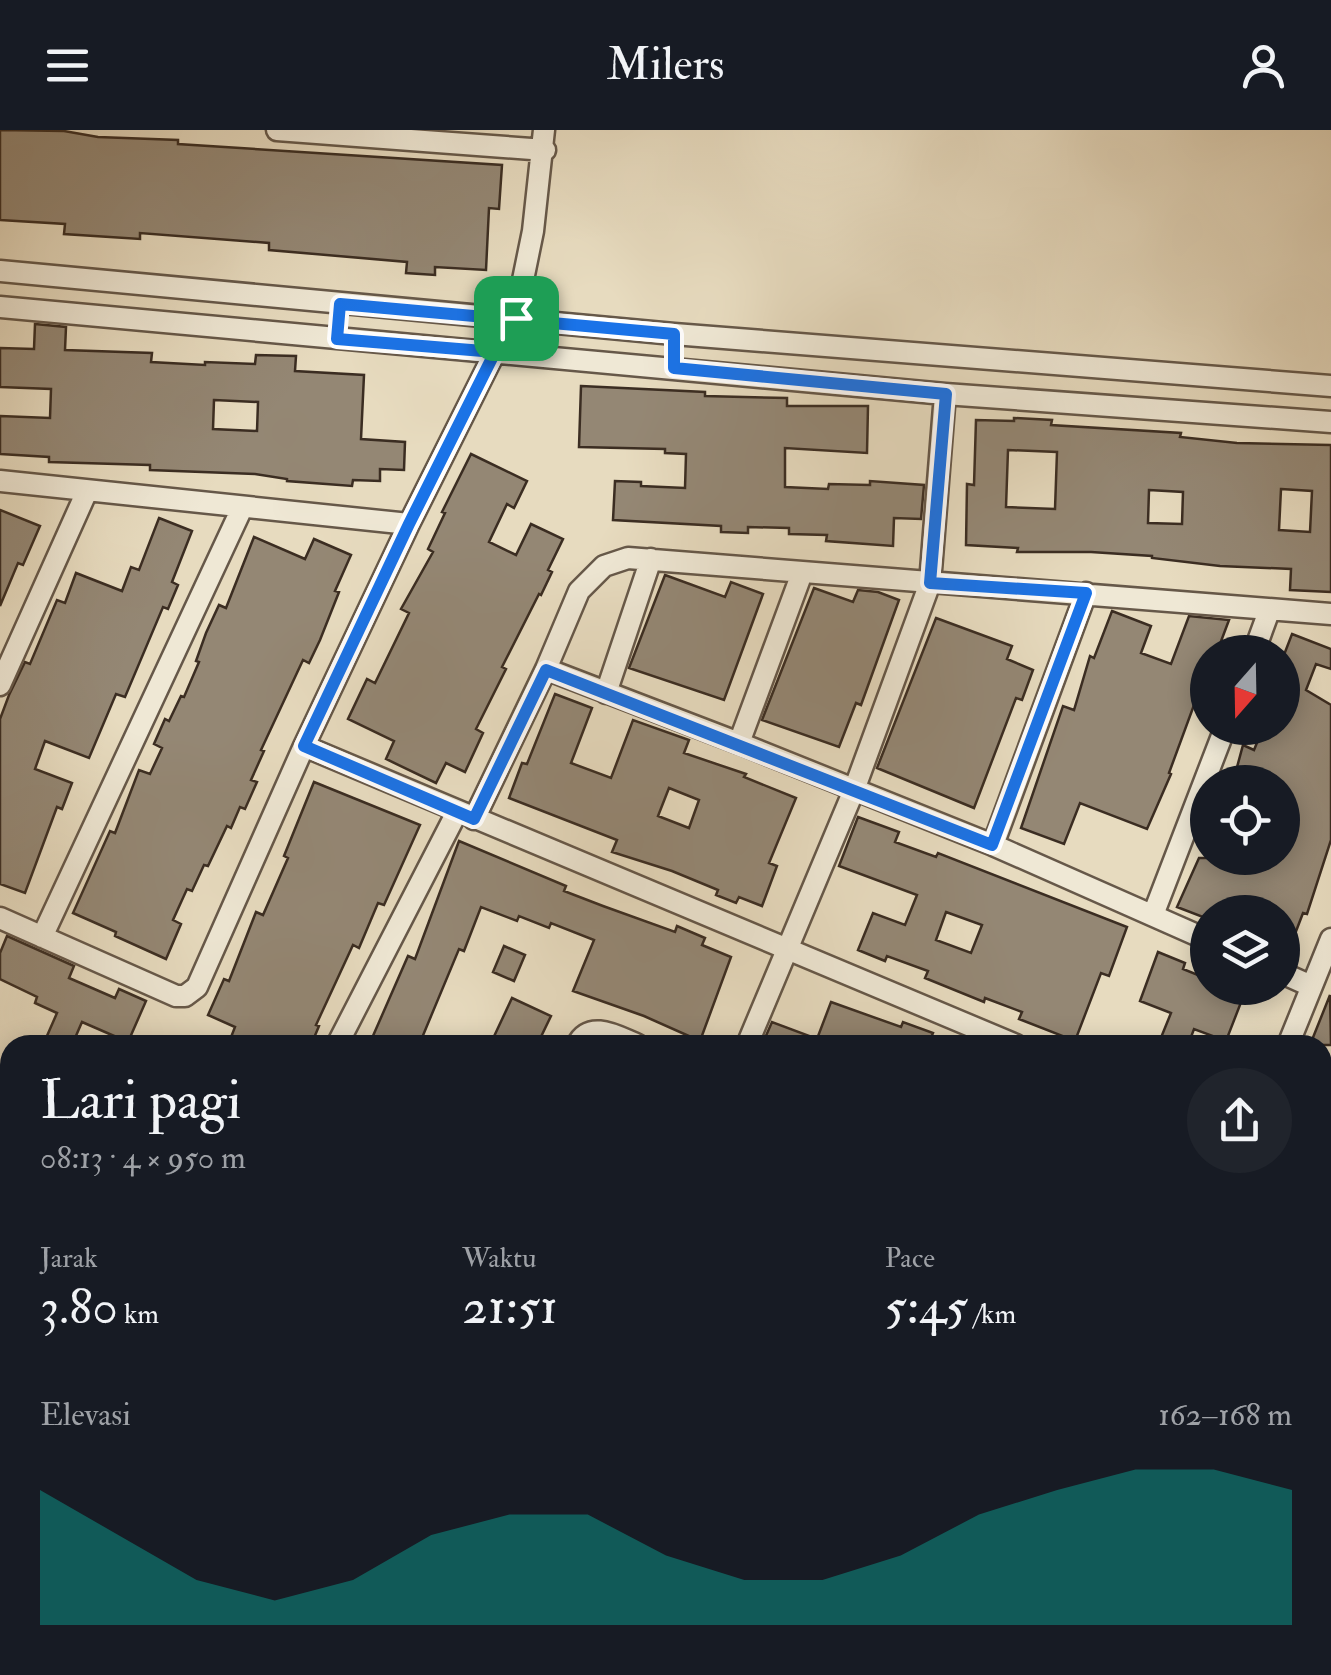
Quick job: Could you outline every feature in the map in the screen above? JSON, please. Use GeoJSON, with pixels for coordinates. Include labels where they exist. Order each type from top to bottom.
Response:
{"type":"FeatureCollection","features":[{"type":"Feature","properties":{"kind":"street"},"geometry":{"type":"LineString","coordinates":[[276,130],[544,140],[516,318]]}},
{"type":"Feature","properties":{"kind":"street"},"geometry":{"type":"LineString","coordinates":[[0,271],[674,334],[1331,386]]}},
{"type":"Feature","properties":{"kind":"street"},"geometry":{"type":"LineString","coordinates":[[337,339],[340,304]]}},
{"type":"Feature","properties":{"kind":"street"},"geometry":{"type":"LineString","coordinates":[[0,307],[946,394],[1331,422]]}},
{"type":"Feature","properties":{"kind":"street"},"geometry":{"type":"LineString","coordinates":[[674,334],[674,368]]}},
{"type":"Feature","properties":{"kind":"street"},"geometry":{"type":"LineString","coordinates":[[0,918],[176,996],[192,992],[202,979],[304,746],[409,524],[495,352]]}},
{"type":"Feature","properties":{"kind":"street"},"geometry":{"type":"LineString","coordinates":[[1286,419],[1287,384]]}},
{"type":"Feature","properties":{"kind":"street"},"geometry":{"type":"LineString","coordinates":[[751,1035],[854,790],[930,583],[946,394]]}},
{"type":"Feature","properties":{"kind":"street"},"geometry":{"type":"LineString","coordinates":[[0,482],[409,524]]}},
{"type":"Feature","properties":{"kind":"street"},"geometry":{"type":"LineString","coordinates":[[0,685],[87,491]]}},
{"type":"Feature","properties":{"kind":"street"},"geometry":{"type":"LineString","coordinates":[[42,937],[242,508]]}},
{"type":"Feature","properties":{"kind":"street"},"geometry":{"type":"LineString","coordinates":[[342,1035],[546,670],[579,592],[604,566],[628,558],[651,559],[1331,614]]}},
{"type":"Feature","properties":{"kind":"street"},"geometry":{"type":"LineString","coordinates":[[606,692],[651,559]]}},
{"type":"Feature","properties":{"kind":"street"},"geometry":{"type":"LineString","coordinates":[[738,743],[802,573]]}},
{"type":"Feature","properties":{"kind":"street"},"geometry":{"type":"LineString","coordinates":[[992,845],[1086,593]]}},
{"type":"Feature","properties":{"kind":"street"},"geometry":{"type":"LineString","coordinates":[[1261,635],[1270,611]]}},
{"type":"Feature","properties":{"kind":"street"},"geometry":{"type":"LineString","coordinates":[[546,670],[992,845],[1190,932]]}},
{"type":"Feature","properties":{"kind":"street"},"geometry":{"type":"LineString","coordinates":[[1153,915],[1218,745]]}},
{"type":"Feature","properties":{"kind":"street"},"geometry":{"type":"LineString","coordinates":[[304,746],[993,1035]]}},
{"type":"Feature","properties":{"kind":"street"},"geometry":{"type":"LineString","coordinates":[[1292,1035],[1331,939]]}},
{"type":"Feature","properties":{"kind":"street"},"geometry":{"type":"LineString","coordinates":[[1300,981],[1311,986]]}},
{"type":"Feature","properties":{"kind":"street"},"geometry":{"type":"LineString","coordinates":[[583,1035],[594,1030],[609,1035]]}},
{"type":"Feature","properties":{"kind":"street"},"geometry":{"type":"LineString","coordinates":[[1090,1675],[1099,1675]]}},
{"type":"Feature","properties":{"kind":"building"},"geometry":{"type":"Polygon","coordinates":[[[0,130],[64,131],[98,137],[178,140],[178,144],[502,165],[499,209],[489,208],[486,270],[435,267],[435,275],[406,273],[407,262],[269,250],[269,243],[140,233],[140,239],[64,234],[65,224],[0,220],[0,130]]]}},
{"type":"Feature","properties":{"kind":"building"},"geometry":{"type":"Polygon","coordinates":[[[35,324],[66,327],[65,350],[152,353],[151,362],[205,365],[255,364],[256,355],[296,356],[295,371],[364,375],[361,439],[405,442],[404,470],[380,469],[380,481],[353,480],[352,486],[287,481],[255,474],[150,470],[150,465],[49,462],[49,457],[0,454],[0,416],[50,418],[51,389],[0,387],[0,348],[34,349],[35,324]],[[214,400],[213,429],[257,431],[258,402],[214,400]]]}},
{"type":"Feature","properties":{"kind":"building"},"geometry":{"type":"Polygon","coordinates":[[[581,386],[787,398],[787,406],[868,406],[867,453],[785,448],[785,487],[828,489],[829,484],[870,485],[870,481],[924,485],[921,519],[894,518],[893,546],[826,541],[827,535],[789,534],[789,528],[748,527],[748,533],[721,532],[721,526],[613,520],[615,481],[685,488],[686,454],[665,453],[665,449],[579,447],[581,386]]]}},
{"type":"Feature","properties":{"kind":"building"},"geometry":{"type":"Polygon","coordinates":[[[976,420],[1052,420],[1051,425],[1181,433],[1180,437],[1237,443],[1331,445],[1331,592],[1290,590],[1291,569],[1220,566],[1091,552],[1017,552],[1018,548],[966,545],[967,484],[974,485],[976,420]],[[1008,450],[1006,507],[1055,509],[1057,452],[1008,450]],[[1281,489],[1279,530],[1310,532],[1312,491],[1281,489]],[[1149,490],[1148,523],[1182,524],[1183,492],[1149,490]]]}},
{"type":"Feature","properties":{"kind":"building"},"geometry":{"type":"Polygon","coordinates":[[[471,454],[527,481],[514,508],[507,504],[489,542],[516,555],[531,524],[563,539],[548,570],[552,572],[502,667],[506,669],[476,729],[483,733],[465,772],[446,763],[436,783],[386,759],[394,741],[348,719],[367,679],[375,683],[409,613],[401,609],[433,552],[428,549],[445,513],[442,512],[471,454]]]}},
{"type":"Feature","properties":{"kind":"building"},"geometry":{"type":"Polygon","coordinates":[[[0,510],[40,526],[23,565],[18,563],[0,606],[0,510]]]}},
{"type":"Feature","properties":{"kind":"building"},"geometry":{"type":"Polygon","coordinates":[[[159,518],[192,531],[172,582],[178,585],[168,609],[163,607],[125,697],[116,694],[89,758],[45,741],[35,769],[72,783],[62,809],[57,807],[25,893],[0,884],[0,719],[9,695],[25,662],[30,664],[57,600],[65,603],[76,573],[122,591],[131,567],[139,570],[159,518]]]}},
{"type":"Feature","properties":{"kind":"building"},"geometry":{"type":"Polygon","coordinates":[[[254,537],[305,559],[314,539],[351,555],[320,640],[309,663],[303,660],[261,750],[264,751],[251,780],[257,782],[245,809],[240,807],[231,828],[227,826],[192,891],[187,889],[173,920],[181,924],[166,959],[73,913],[110,831],[115,833],[139,770],[150,774],[162,748],[154,744],[165,719],[169,721],[181,696],[184,697],[206,633],[219,605],[226,608],[254,537]]]}},
{"type":"Feature","properties":{"kind":"building"},"geometry":{"type":"Polygon","coordinates":[[[665,575],[725,597],[731,582],[763,594],[724,700],[629,668],[665,575]]]}},
{"type":"Feature","properties":{"kind":"building"},"geometry":{"type":"Polygon","coordinates":[[[814,588],[853,602],[858,590],[899,600],[861,705],[856,703],[839,747],[762,720],[814,588]]]}},
{"type":"Feature","properties":{"kind":"building"},"geometry":{"type":"Polygon","coordinates":[[[1112,611],[1151,626],[1141,653],[1171,664],[1189,616],[1229,620],[1223,635],[1190,635],[1190,716],[1147,829],[1080,803],[1064,844],[1021,828],[1063,706],[1074,710],[1090,656],[1094,658],[1112,611]]]}},
{"type":"Feature","properties":{"kind":"building"},"geometry":{"type":"Polygon","coordinates":[[[936,618],[1012,646],[1007,659],[1033,670],[1022,700],[1016,698],[974,808],[877,768],[936,618]]]}},
{"type":"Feature","properties":{"kind":"building"},"geometry":{"type":"Polygon","coordinates":[[[1300,637],[1331,649],[1331,669],[1316,664],[1306,690],[1331,705],[1331,840],[1307,914],[1303,913],[1300,921],[1300,895],[1190,895],[1190,912],[1177,907],[1191,875],[1300,875],[1300,765],[1238,765],[1243,745],[1254,750],[1256,745],[1300,745],[1300,637]]]}},
{"type":"Feature","properties":{"kind":"building"},"geometry":{"type":"Polygon","coordinates":[[[555,694],[592,708],[571,763],[611,778],[633,720],[689,740],[684,753],[746,774],[744,777],[796,798],[769,863],[777,866],[762,906],[739,897],[736,903],[716,895],[718,890],[672,871],[612,852],[617,840],[509,798],[522,763],[527,764],[555,694]],[[669,788],[658,816],[689,828],[699,800],[669,788]]]}},
{"type":"Feature","properties":{"kind":"building"},"geometry":{"type":"Polygon","coordinates":[[[314,782],[420,825],[384,905],[378,903],[359,948],[353,945],[316,1025],[319,1026],[315,1035],[232,1035],[235,1027],[208,1015],[224,979],[229,981],[256,912],[263,915],[288,858],[284,856],[314,782]]]}},
{"type":"Feature","properties":{"kind":"building"},"geometry":{"type":"Polygon","coordinates":[[[858,817],[899,832],[895,842],[936,857],[938,853],[1127,927],[1109,976],[1101,973],[1077,1035],[1060,1035],[1019,1019],[1022,1012],[985,998],[984,1002],[925,978],[928,971],[858,950],[873,913],[905,925],[917,895],[839,866],[858,817]],[[946,912],[936,940],[971,953],[982,925],[946,912]]]}},
{"type":"Feature","properties":{"kind":"building"},"geometry":{"type":"Polygon","coordinates":[[[459,841],[566,886],[564,891],[675,932],[677,926],[705,938],[702,945],[731,957],[702,1035],[687,1035],[573,991],[594,940],[551,923],[549,928],[519,916],[517,921],[481,907],[423,1035],[373,1035],[408,956],[415,959],[459,841]]]}},
{"type":"Feature","properties":{"kind":"building"},"geometry":{"type":"Polygon","coordinates":[[[7,936],[74,966],[69,978],[115,998],[119,989],[146,1001],[131,1035],[112,1035],[82,1022],[76,1035],[47,1035],[57,1013],[35,1003],[37,997],[0,979],[0,953],[7,936]]]}},
{"type":"Feature","properties":{"kind":"building"},"geometry":{"type":"Polygon","coordinates":[[[504,946],[525,955],[514,981],[493,972],[504,946]]]}},
{"type":"Feature","properties":{"kind":"building"},"geometry":{"type":"Polygon","coordinates":[[[1158,952],[1185,963],[1183,969],[1190,972],[1190,1005],[1240,1005],[1228,1035],[1210,1035],[1194,1029],[1192,1035],[1162,1035],[1171,1013],[1140,1001],[1158,952]]]}},
{"type":"Feature","properties":{"kind":"building"},"geometry":{"type":"Polygon","coordinates":[[[1330,995],[1331,1035],[1314,1035],[1330,995]]]}},
{"type":"Feature","properties":{"kind":"building"},"geometry":{"type":"Polygon","coordinates":[[[512,998],[551,1016],[542,1035],[495,1035],[512,998]]]}},
{"type":"Feature","properties":{"kind":"building"},"geometry":{"type":"Polygon","coordinates":[[[831,1002],[901,1027],[903,1022],[933,1033],[932,1035],[819,1035],[831,1002]]]}},
{"type":"Feature","properties":{"kind":"building"},"geometry":{"type":"Polygon","coordinates":[[[772,1022],[806,1035],[766,1035],[772,1022]]]}},
{"type":"Feature","properties":{"kind":"route"},"geometry":{"type":"LineString","coordinates":[[340,304],[516,318],[674,334],[674,368],[946,394],[930,583],[1086,593],[992,845],[546,670],[474,819],[304,746],[495,352],[337,339],[340,304]]}}]}
